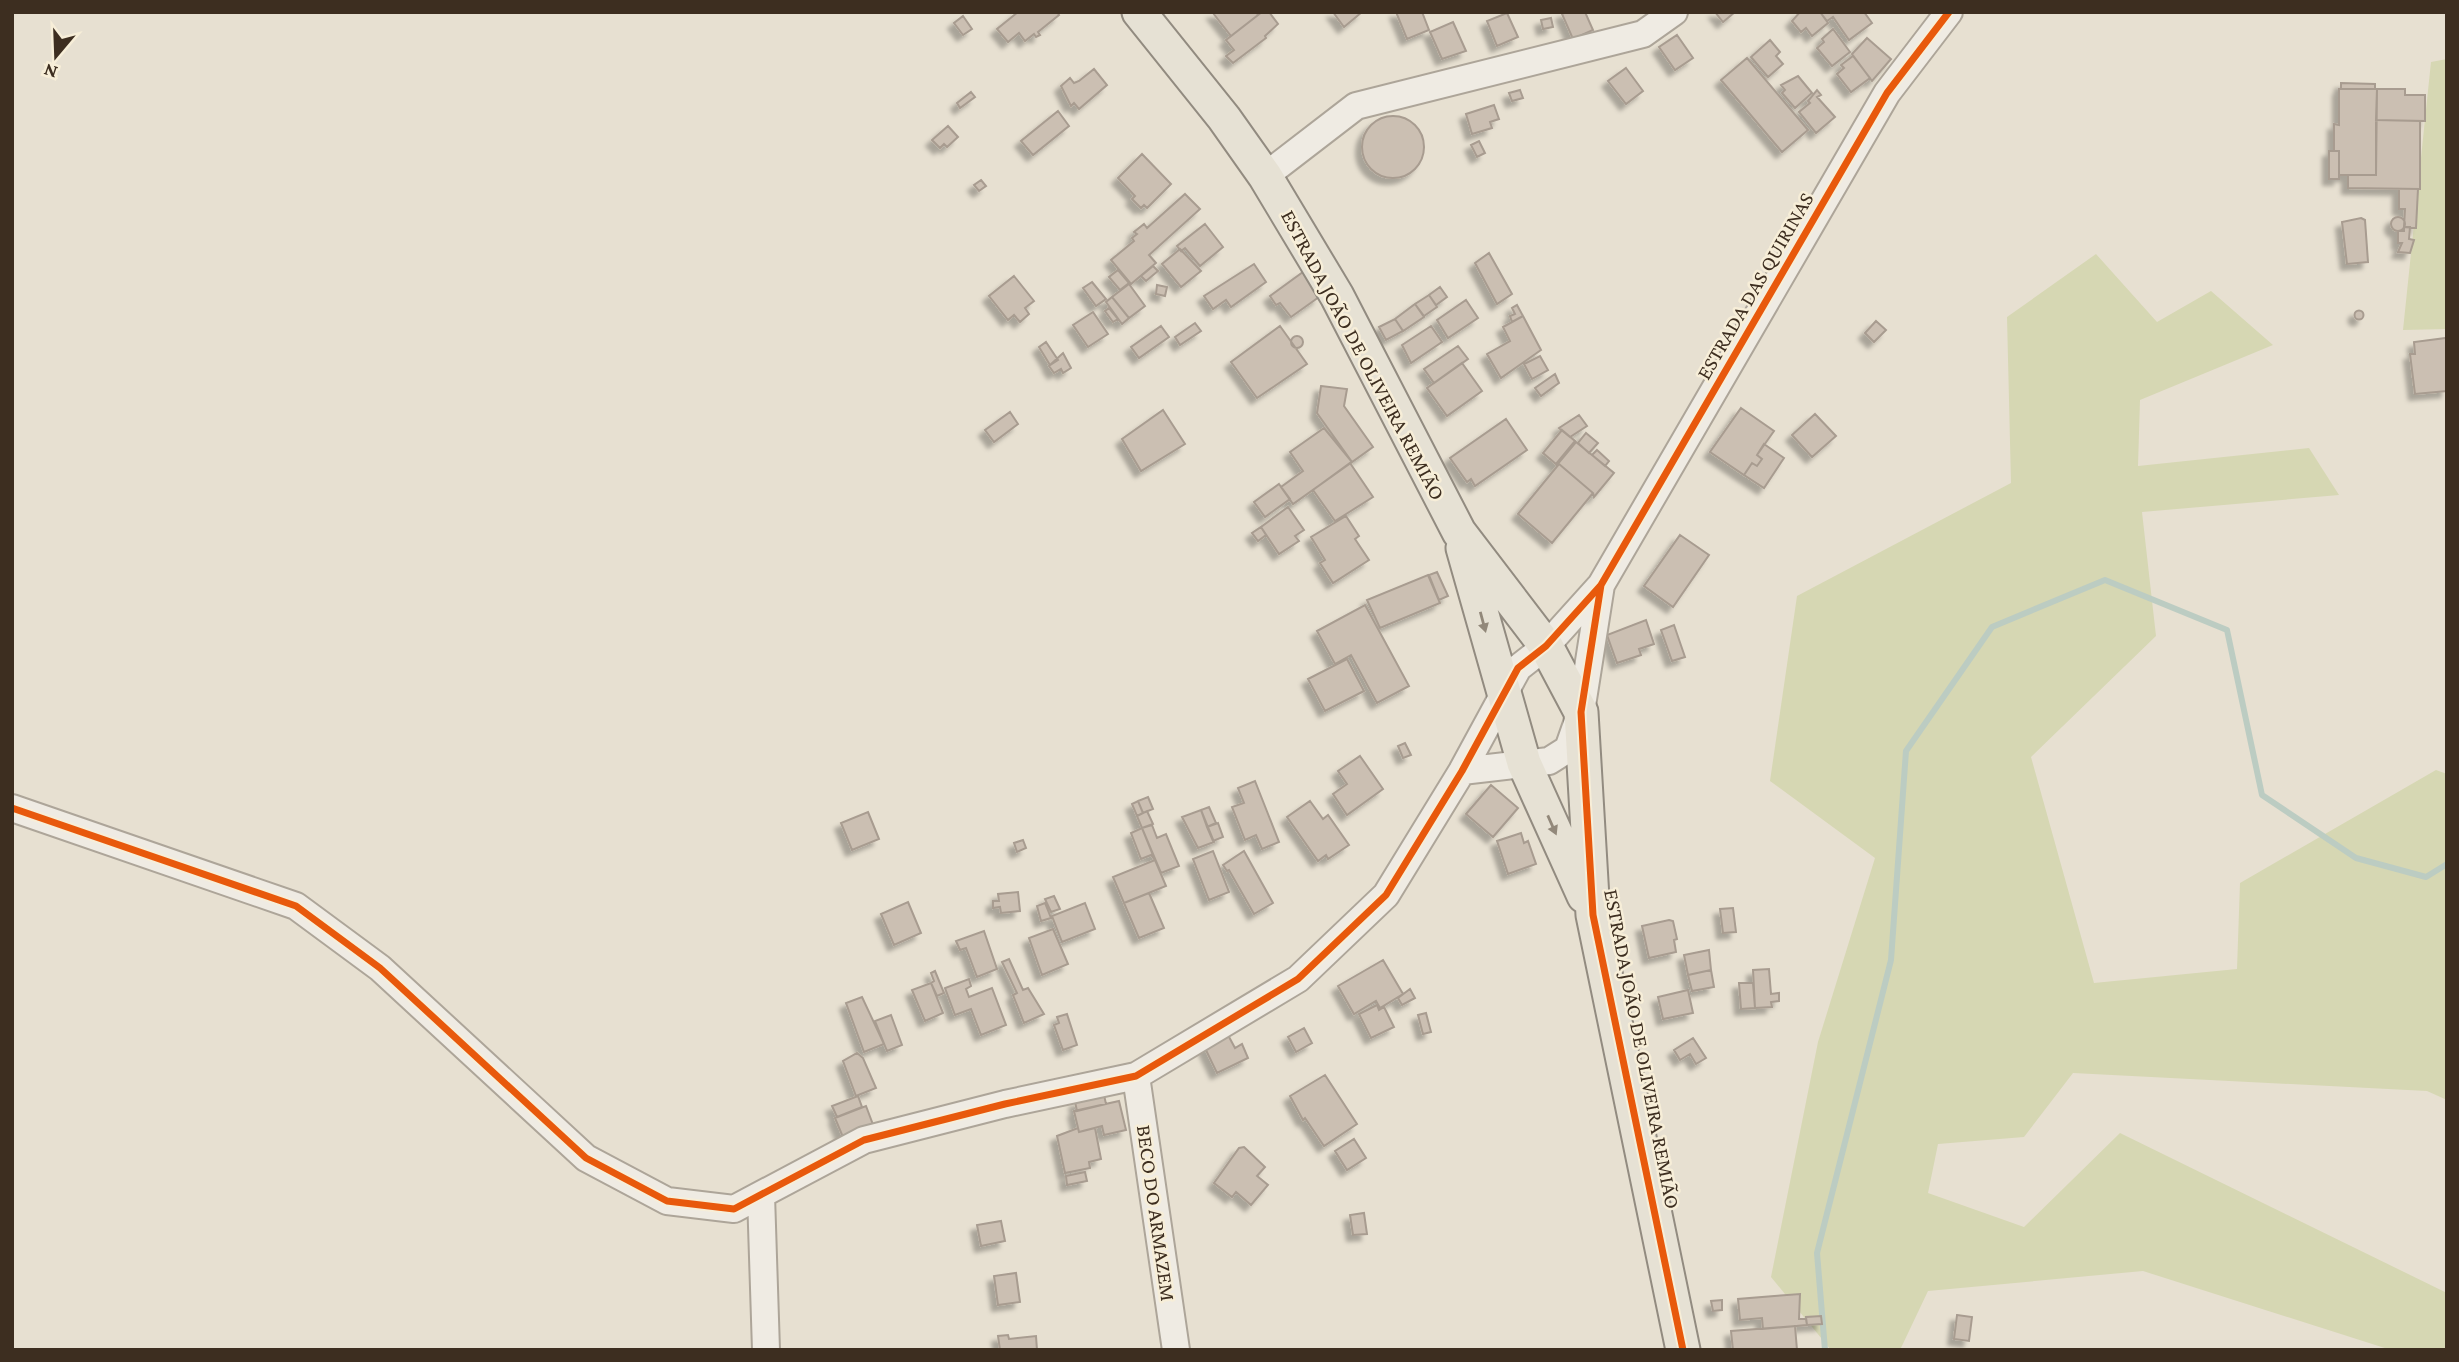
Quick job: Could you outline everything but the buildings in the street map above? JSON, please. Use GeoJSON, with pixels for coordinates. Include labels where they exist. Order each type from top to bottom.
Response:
{"type":"FeatureCollection","features":[{"type":"Feature","properties":{"kind":"main road","name":"ESTRADA JOÃO DE OLIVEIRA REMIÃO"},"geometry":{"type":"LineString","coordinates":[[1139,12],[1224,118],[1265,176],[1337,296],[1459,532],[1546,646],[1581,712],[1592,915],[1684,1350]]}},
{"type":"Feature","properties":{"kind":"main road","name":"ESTRADA JOÃO DE OLIVEIRA REMIÃO"},"geometry":{"type":"LineString","coordinates":[[1459,532],[1524,763],[1592,915]]}},
{"type":"Feature","properties":{"kind":"street"},"geometry":{"type":"LineString","coordinates":[[1265,176],[1356,106],[1643,34],[1674,12]]}},
{"type":"Feature","properties":{"kind":"street","name":"ESTRADA DAS QUIRINAS"},"geometry":{"type":"LineString","coordinates":[[12,808],[296,906],[380,968],[586,1158],[667,1201],[734,1209],[864,1140],[1005,1104],[1136,1076],[1298,979],[1386,895],[1462,771],[1518,668],[1546,646],[1601,584],[1887,93],[1949,12]]}},
{"type":"Feature","properties":{"kind":"street","name":"ESTRADA DAS QUIRINAS"},"geometry":{"type":"LineString","coordinates":[[1462,771],[1549,761],[1569,749],[1581,712],[1601,584]]}},
{"type":"Feature","properties":{"kind":"street","name":"BECO DO ARMAZEM"},"geometry":{"type":"LineString","coordinates":[[1136,1076],[1176,1350]]}},
{"type":"Feature","properties":{"kind":"street"},"geometry":{"type":"LineString","coordinates":[[761,1195],[766,1350]]}},
{"type":"Feature","properties":{"kind":"green space"},"geometry":{"type":"Polygon","coordinates":[[[2447,59],[2447,329],[2403,330],[2431,62],[2447,59]]]}},
{"type":"Feature","properties":{"kind":"green space"},"geometry":{"type":"Polygon","coordinates":[[[2096,254],[2157,322],[2211,291],[2273,345],[2140,400],[2138,466],[2309,448],[2339,495],[2142,512],[2156,636],[2031,757],[2094,983],[2237,969],[2240,883],[2436,770],[2447,774],[2447,1100],[2427,1091],[2073,1073],[2024,1137],[1938,1144],[1928,1193],[2024,1227],[2120,1133],[2447,1293],[2447,1350],[2391,1350],[2143,1271],[1928,1291],[1900,1350],[1831,1350],[1771,1277],[1818,1042],[1875,858],[1770,781],[1797,596],[2011,483],[2007,317],[2096,254]]]}},
{"type":"Feature","properties":{"kind":"waterway"},"geometry":{"type":"LineString","coordinates":[[1825,1350],[1817,1253],[1891,960],[1906,751],[1992,627],[2105,580],[2227,630],[2262,795],[2356,858],[2426,877],[2447,864]]}},
{"type":"Feature","properties":{"kind":"cycle path"},"geometry":{"type":"LineString","coordinates":[[12,808],[296,906],[380,968],[586,1158],[667,1201],[734,1209],[864,1140],[1005,1104],[1136,1076],[1298,979],[1386,895],[1462,771],[1518,668],[1546,646],[1601,585],[1887,93],[1949,12]]}},
{"type":"Feature","properties":{"kind":"cycle path"},"geometry":{"type":"LineString","coordinates":[[1601,585],[1581,712],[1593,915],[1683,1350]]}}]}
